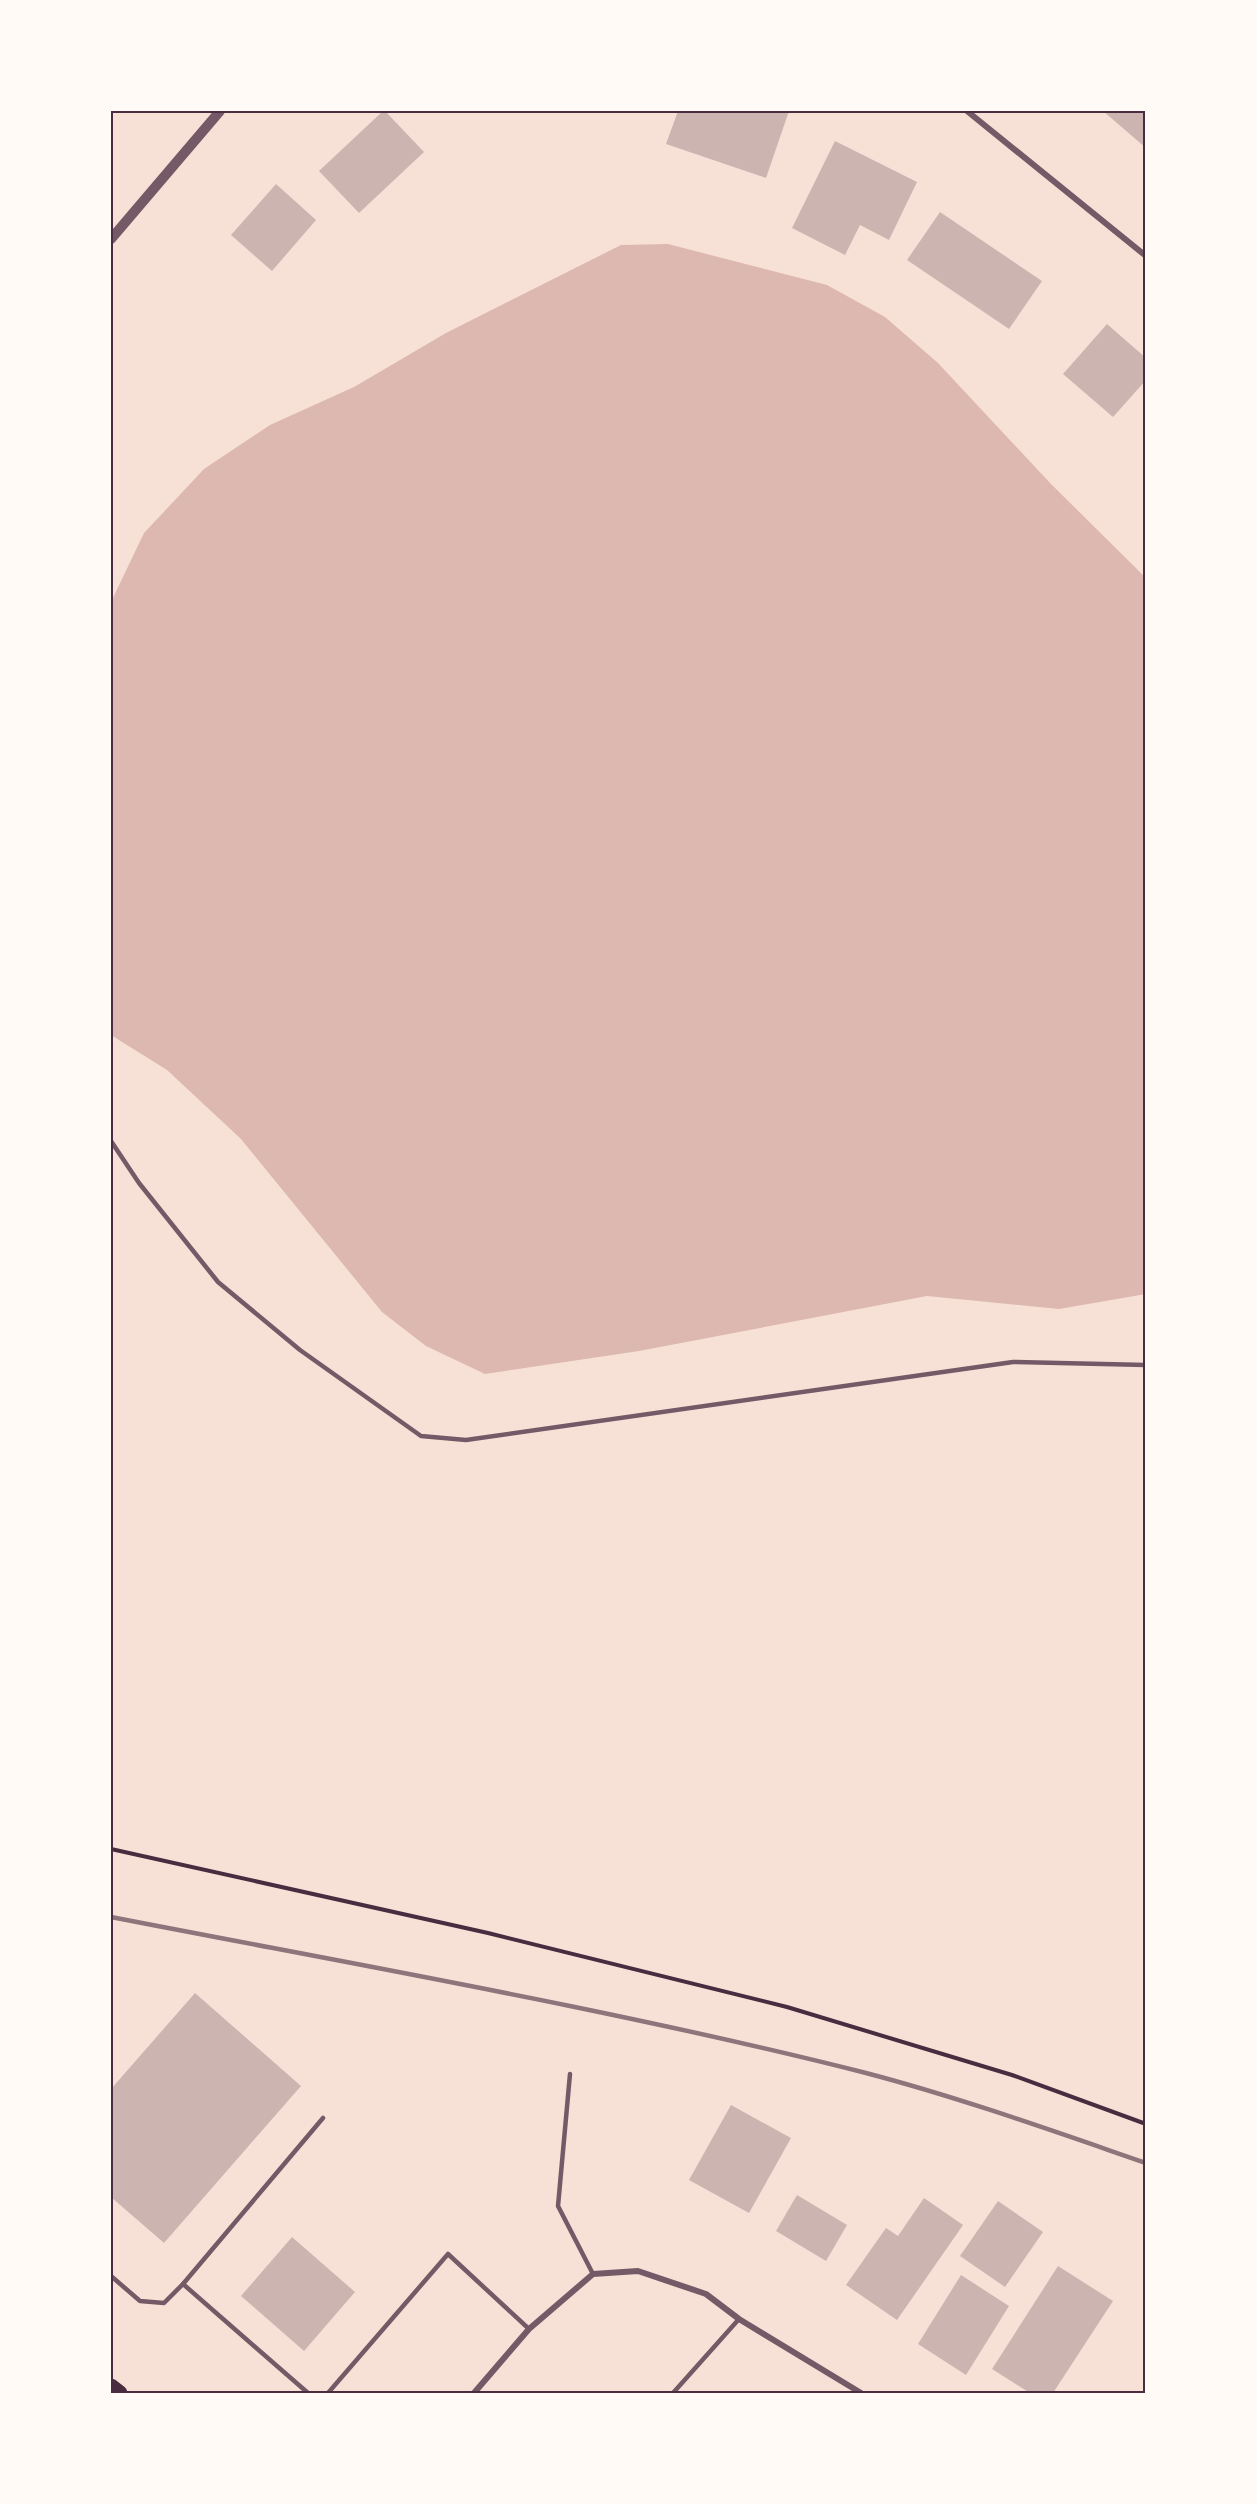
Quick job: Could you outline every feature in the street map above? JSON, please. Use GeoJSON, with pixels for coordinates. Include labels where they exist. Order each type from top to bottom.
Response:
{"type":"FeatureCollection","features":[{"type":"Feature","properties":{"kind":"main road"},"geometry":{"type":"LineString","coordinates":[[111,2386],[120,2393]]}},
{"type":"Feature","properties":{"kind":"street"},"geometry":{"type":"LineString","coordinates":[[111,239],[220,111]]}},
{"type":"Feature","properties":{"kind":"street"},"geometry":{"type":"LineString","coordinates":[[967,111],[1146,256]]}},
{"type":"Feature","properties":{"kind":"street"},"geometry":{"type":"LineString","coordinates":[[474,2393],[529,2329],[593,2274],[638,2271],[706,2294],[739,2319],[861,2393]]}},
{"type":"Feature","properties":{"kind":"lane"},"geometry":{"type":"LineString","coordinates":[[111,1141],[139,1183],[218,1282],[300,1350],[421,1436],[466,1440],[1013,1362],[1146,1365]]}},
{"type":"Feature","properties":{"kind":"lane"},"geometry":{"type":"LineString","coordinates":[[570,2074],[558,2206],[593,2274]]}},
{"type":"Feature","properties":{"kind":"lane"},"geometry":{"type":"LineString","coordinates":[[111,2276],[140,2301],[164,2303],[183,2284],[322,2118]]}},
{"type":"Feature","properties":{"kind":"lane"},"geometry":{"type":"LineString","coordinates":[[328,2393],[448,2254],[529,2329]]}},
{"type":"Feature","properties":{"kind":"lane"},"geometry":{"type":"LineString","coordinates":[[183,2284],[308,2393]]}},
{"type":"Feature","properties":{"kind":"lane"},"geometry":{"type":"LineString","coordinates":[[673,2393],[739,2319]]}},
{"type":"Feature","properties":{"kind":"path"},"geometry":{"type":"LineString","coordinates":[[111,1849],[488,1933],[788,2007],[1012,2075],[1146,2124]]}},
{"type":"Feature","properties":{"kind":"shaded area"},"geometry":{"type":"Polygon","coordinates":[[[668,244],[827,285],[885,317],[938,363],[1051,484],[1146,578],[1146,1294],[1059,1309],[927,1296],[639,1351],[485,1374],[426,1346],[382,1312],[241,1139],[167,1070],[111,1035],[111,602],[144,533],[204,469],[270,425],[354,387],[446,333],[621,245],[668,244]]]}},
{"type":"Feature","properties":{"kind":"building"},"geometry":{"type":"Polygon","coordinates":[[[383,111],[424,152],[359,213],[319,171],[383,111]]]}},
{"type":"Feature","properties":{"kind":"building"},"geometry":{"type":"Polygon","coordinates":[[[678,111],[789,111],[766,178],[666,144],[678,111]]]}},
{"type":"Feature","properties":{"kind":"building"},"geometry":{"type":"Polygon","coordinates":[[[1103,111],[1146,111],[1146,148],[1103,111]]]}},
{"type":"Feature","properties":{"kind":"building"},"geometry":{"type":"Polygon","coordinates":[[[835,141],[917,182],[889,240],[860,225],[845,255],[792,228],[835,141]]]}},
{"type":"Feature","properties":{"kind":"building"},"geometry":{"type":"Polygon","coordinates":[[[276,184],[316,220],[272,271],[231,235],[276,184]]]}},
{"type":"Feature","properties":{"kind":"building"},"geometry":{"type":"Polygon","coordinates":[[[940,212],[1042,281],[1009,329],[907,260],[940,212]]]}},
{"type":"Feature","properties":{"kind":"building"},"geometry":{"type":"Polygon","coordinates":[[[1107,324],[1146,358],[1146,380],[1113,417],[1063,374],[1107,324]]]}},
{"type":"Feature","properties":{"kind":"building"},"geometry":{"type":"Polygon","coordinates":[[[195,1993],[301,2086],[164,2243],[111,2197],[111,2089],[195,1993]]]}},
{"type":"Feature","properties":{"kind":"building"},"geometry":{"type":"Polygon","coordinates":[[[731,2105],[791,2138],[749,2213],[689,2180],[731,2105]]]}},
{"type":"Feature","properties":{"kind":"building"},"geometry":{"type":"Polygon","coordinates":[[[797,2195],[847,2225],[826,2261],[776,2231],[797,2195]]]}},
{"type":"Feature","properties":{"kind":"building"},"geometry":{"type":"Polygon","coordinates":[[[924,2198],[963,2225],[897,2320],[846,2285],[886,2228],[898,2236],[924,2198]]]}},
{"type":"Feature","properties":{"kind":"building"},"geometry":{"type":"Polygon","coordinates":[[[998,2201],[1043,2232],[1005,2287],[960,2256],[998,2201]]]}},
{"type":"Feature","properties":{"kind":"building"},"geometry":{"type":"Polygon","coordinates":[[[292,2237],[355,2292],[304,2351],[241,2296],[292,2237]]]}},
{"type":"Feature","properties":{"kind":"building"},"geometry":{"type":"Polygon","coordinates":[[[1058,2266],[1113,2301],[1053,2393],[1030,2393],[992,2369],[1058,2266]]]}},
{"type":"Feature","properties":{"kind":"building"},"geometry":{"type":"Polygon","coordinates":[[[961,2275],[1009,2306],[966,2375],[918,2344],[961,2275]]]}},
{"type":"Feature","properties":{"kind":"railway"},"geometry":{"type":"LineString","coordinates":[[111,1917],[490,1990],[772,2050],[937,2093],[1146,2163]]}}]}
